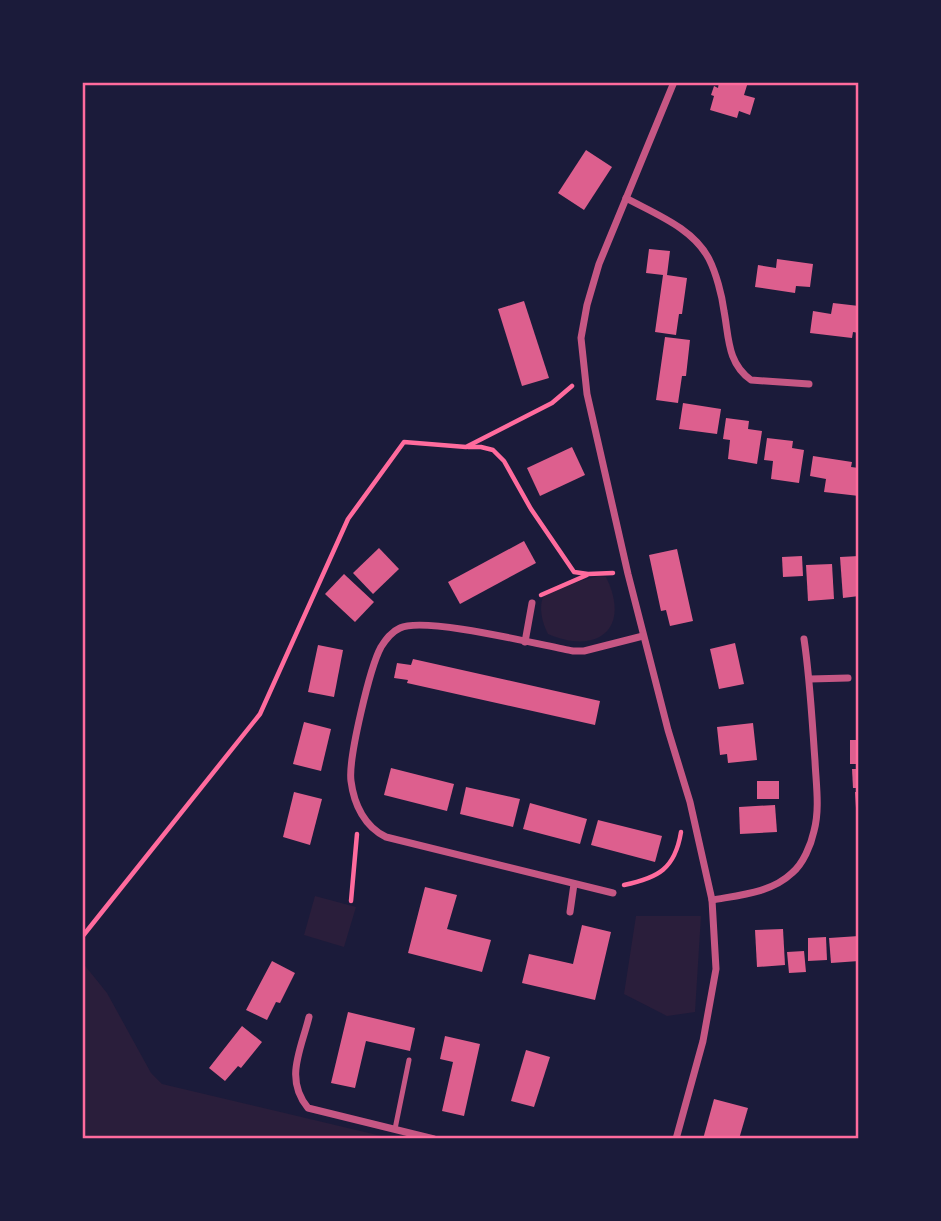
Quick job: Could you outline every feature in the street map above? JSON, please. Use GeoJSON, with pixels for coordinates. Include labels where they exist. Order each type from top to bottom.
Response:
{"type":"FeatureCollection","features":[{"type":"Feature","properties":{"kind":"street"},"geometry":{"type":"LineString","coordinates":[[674,82],[599,264],[581,338],[583,376],[628,574],[668,730],[690,802],[712,900],[716,969],[703,1041],[676,1139]]}},
{"type":"Feature","properties":{"kind":"street"},"geometry":{"type":"LineString","coordinates":[[626,198],[676,225],[692,237],[709,258],[724,307],[730,352],[744,374],[751,380],[809,384]]}},
{"type":"Feature","properties":{"kind":"street"},"geometry":{"type":"LineString","coordinates":[[525,642],[532,603]]}},
{"type":"Feature","properties":{"kind":"street"},"geometry":{"type":"LineString","coordinates":[[613,893],[386,837],[377,832],[362,816],[351,780],[351,762],[373,666],[388,636],[402,627],[443,626],[573,652],[643,636]]}},
{"type":"Feature","properties":{"kind":"street"},"geometry":{"type":"LineString","coordinates":[[712,900],[759,891],[780,883],[795,871],[806,853],[814,830],[817,802],[810,679],[804,639]]}},
{"type":"Feature","properties":{"kind":"street"},"geometry":{"type":"LineString","coordinates":[[810,679],[848,678]]}},
{"type":"Feature","properties":{"kind":"street"},"geometry":{"type":"LineString","coordinates":[[570,912],[574,884]]}},
{"type":"Feature","properties":{"kind":"street"},"geometry":{"type":"LineString","coordinates":[[309,1017],[295,1071],[295,1085],[308,1108],[434,1139]]}},
{"type":"Feature","properties":{"kind":"lane"},"geometry":{"type":"LineString","coordinates":[[395,1129],[409,1060]]}},
{"type":"Feature","properties":{"kind":"path"},"geometry":{"type":"LineString","coordinates":[[466,447],[552,403],[583,376]]}},
{"type":"Feature","properties":{"kind":"path"},"geometry":{"type":"LineString","coordinates":[[82,937],[260,714],[348,519],[404,442],[493,450],[504,461],[574,572],[628,574]]}},
{"type":"Feature","properties":{"kind":"path"},"geometry":{"type":"LineString","coordinates":[[532,603],[541,595],[588,574]]}},
{"type":"Feature","properties":{"kind":"path"},"geometry":{"type":"LineString","coordinates":[[613,893],[625,885],[657,876],[671,861],[681,834],[680,807],[690,802]]}},
{"type":"Feature","properties":{"kind":"path"},"geometry":{"type":"LineString","coordinates":[[351,901],[357,837],[362,816]]}},
{"type":"Feature","properties":{"kind":"shaded area"},"geometry":{"type":"Polygon","coordinates":[[[599,576],[606,577],[615,611],[612,624],[605,633],[594,639],[581,641],[565,640],[548,634],[541,614],[544,595],[599,576]]]}},
{"type":"Feature","properties":{"kind":"shaded area"},"geometry":{"type":"Polygon","coordinates":[[[315,896],[356,907],[344,947],[304,935],[315,896]]]}},
{"type":"Feature","properties":{"kind":"shaded area"},"geometry":{"type":"Polygon","coordinates":[[[636,916],[701,916],[695,1012],[667,1016],[624,994],[636,916]]]}},
{"type":"Feature","properties":{"kind":"shaded area"},"geometry":{"type":"Polygon","coordinates":[[[82,962],[107,993],[151,1073],[162,1084],[394,1139],[82,1139],[82,962]]]}},
{"type":"Feature","properties":{"kind":"building"},"geometry":{"type":"Polygon","coordinates":[[[719,82],[748,82],[744,95],[755,98],[750,115],[739,111],[737,118],[710,110],[714,96],[711,95],[714,86],[718,88],[719,82]]]}},
{"type":"Feature","properties":{"kind":"building"},"geometry":{"type":"Polygon","coordinates":[[[586,150],[612,167],[584,210],[558,193],[586,150]]]}},
{"type":"Feature","properties":{"kind":"building"},"geometry":{"type":"Polygon","coordinates":[[[649,249],[670,251],[667,275],[687,278],[676,335],[655,332],[663,275],[646,273],[649,249]]]}},
{"type":"Feature","properties":{"kind":"building"},"geometry":{"type":"Polygon","coordinates":[[[777,259],[813,264],[810,287],[796,286],[795,293],[755,287],[758,265],[776,268],[777,259]]]}},
{"type":"Feature","properties":{"kind":"building"},"geometry":{"type":"Polygon","coordinates":[[[524,301],[549,378],[522,386],[498,309],[524,301]]]}},
{"type":"Feature","properties":{"kind":"building"},"geometry":{"type":"Polygon","coordinates":[[[833,303],[859,306],[859,333],[853,332],[852,338],[810,333],[813,311],[831,314],[833,303]]]}},
{"type":"Feature","properties":{"kind":"building"},"geometry":{"type":"Polygon","coordinates":[[[665,337],[690,340],[686,376],[682,376],[678,403],[656,400],[665,337]]]}},
{"type":"Feature","properties":{"kind":"building"},"geometry":{"type":"Polygon","coordinates":[[[683,403],[721,409],[717,434],[679,429],[683,403]]]}},
{"type":"Feature","properties":{"kind":"building"},"geometry":{"type":"Polygon","coordinates":[[[726,418],[749,421],[748,429],[762,431],[757,464],[728,459],[730,440],[723,439],[726,418]]]}},
{"type":"Feature","properties":{"kind":"building"},"geometry":{"type":"Polygon","coordinates":[[[767,438],[793,441],[792,448],[804,450],[799,483],[771,479],[773,461],[764,460],[767,438]]]}},
{"type":"Feature","properties":{"kind":"building"},"geometry":{"type":"Polygon","coordinates":[[[572,447],[585,475],[540,496],[527,468],[572,447]]]}},
{"type":"Feature","properties":{"kind":"building"},"geometry":{"type":"Polygon","coordinates":[[[813,456],[852,462],[851,467],[859,468],[859,496],[824,492],[826,479],[810,476],[813,456]]]}},
{"type":"Feature","properties":{"kind":"building"},"geometry":{"type":"Polygon","coordinates":[[[524,541],[536,563],[460,604],[448,582],[524,541]]]}},
{"type":"Feature","properties":{"kind":"building"},"geometry":{"type":"Polygon","coordinates":[[[379,548],[399,569],[373,594],[353,573],[379,548]]]}},
{"type":"Feature","properties":{"kind":"building"},"geometry":{"type":"Polygon","coordinates":[[[677,549],[693,621],[670,626],[666,610],[661,611],[649,555],[677,549]]]}},
{"type":"Feature","properties":{"kind":"building"},"geometry":{"type":"Polygon","coordinates":[[[802,556],[803,576],[783,577],[782,557],[802,556]]]}},
{"type":"Feature","properties":{"kind":"building"},"geometry":{"type":"Polygon","coordinates":[[[859,556],[859,596],[843,598],[840,557],[859,556]]]}},
{"type":"Feature","properties":{"kind":"building"},"geometry":{"type":"Polygon","coordinates":[[[832,564],[834,599],[808,601],[806,565],[832,564]]]}},
{"type":"Feature","properties":{"kind":"building"},"geometry":{"type":"Polygon","coordinates":[[[344,574],[374,602],[355,622],[325,594],[344,574]]]}},
{"type":"Feature","properties":{"kind":"building"},"geometry":{"type":"Polygon","coordinates":[[[735,643],[744,684],[719,689],[710,649],[735,643]]]}},
{"type":"Feature","properties":{"kind":"building"},"geometry":{"type":"Polygon","coordinates":[[[318,645],[343,650],[334,697],[308,692],[318,645]]]}},
{"type":"Feature","properties":{"kind":"building"},"geometry":{"type":"Polygon","coordinates":[[[413,659],[600,701],[595,725],[394,678],[397,663],[411,665],[413,659]]]}},
{"type":"Feature","properties":{"kind":"building"},"geometry":{"type":"Polygon","coordinates":[[[304,722],[331,729],[321,771],[293,764],[304,722]]]}},
{"type":"Feature","properties":{"kind":"building"},"geometry":{"type":"Polygon","coordinates":[[[753,723],[757,760],[728,763],[727,754],[720,755],[717,727],[753,723]]]}},
{"type":"Feature","properties":{"kind":"building"},"geometry":{"type":"Polygon","coordinates":[[[850,740],[859,740],[859,764],[850,764],[850,740]]]}},
{"type":"Feature","properties":{"kind":"building"},"geometry":{"type":"Polygon","coordinates":[[[391,768],[454,784],[447,811],[384,795],[391,768]]]}},
{"type":"Feature","properties":{"kind":"building"},"geometry":{"type":"Polygon","coordinates":[[[852,769],[859,769],[859,788],[853,788],[852,769]]]}},
{"type":"Feature","properties":{"kind":"building"},"geometry":{"type":"Polygon","coordinates":[[[757,781],[779,781],[779,799],[757,799],[757,781]]]}},
{"type":"Feature","properties":{"kind":"building"},"geometry":{"type":"Polygon","coordinates":[[[466,787],[520,799],[513,827],[460,814],[466,787]]]}},
{"type":"Feature","properties":{"kind":"building"},"geometry":{"type":"Polygon","coordinates":[[[294,792],[322,799],[310,845],[283,837],[294,792]]]}},
{"type":"Feature","properties":{"kind":"building"},"geometry":{"type":"Polygon","coordinates":[[[855,792],[859,792],[859,823],[857,823],[855,792]]]}},
{"type":"Feature","properties":{"kind":"building"},"geometry":{"type":"Polygon","coordinates":[[[530,803],[587,819],[580,844],[523,829],[530,803]]]}},
{"type":"Feature","properties":{"kind":"building"},"geometry":{"type":"Polygon","coordinates":[[[775,805],[777,832],[740,834],[739,807],[775,805]]]}},
{"type":"Feature","properties":{"kind":"building"},"geometry":{"type":"Polygon","coordinates":[[[598,820],[662,836],[655,862],[591,845],[598,820]]]}},
{"type":"Feature","properties":{"kind":"building"},"geometry":{"type":"Polygon","coordinates":[[[425,887],[457,895],[447,929],[491,940],[482,972],[408,953],[425,887]]]}},
{"type":"Feature","properties":{"kind":"building"},"geometry":{"type":"Polygon","coordinates":[[[582,925],[611,932],[595,1000],[522,983],[529,954],[573,964],[582,925]]]}},
{"type":"Feature","properties":{"kind":"building"},"geometry":{"type":"Polygon","coordinates":[[[783,929],[785,965],[757,967],[755,930],[783,929]]]}},
{"type":"Feature","properties":{"kind":"building"},"geometry":{"type":"Polygon","coordinates":[[[859,936],[859,961],[831,963],[829,938],[859,936]]]}},
{"type":"Feature","properties":{"kind":"building"},"geometry":{"type":"Polygon","coordinates":[[[826,937],[827,960],[808,961],[808,938],[826,937]]]}},
{"type":"Feature","properties":{"kind":"building"},"geometry":{"type":"Polygon","coordinates":[[[804,951],[806,972],[789,973],[787,952],[804,951]]]}},
{"type":"Feature","properties":{"kind":"building"},"geometry":{"type":"Polygon","coordinates":[[[272,961],[295,973],[280,1003],[276,1002],[267,1020],[246,1010],[272,961]]]}},
{"type":"Feature","properties":{"kind":"building"},"geometry":{"type":"Polygon","coordinates":[[[348,1012],[415,1028],[410,1051],[366,1041],[355,1088],[331,1083],[348,1012]]]}},
{"type":"Feature","properties":{"kind":"building"},"geometry":{"type":"Polygon","coordinates":[[[242,1026],[262,1042],[241,1068],[238,1066],[225,1081],[209,1068],[242,1026]]]}},
{"type":"Feature","properties":{"kind":"building"},"geometry":{"type":"Polygon","coordinates":[[[445,1036],[480,1044],[464,1116],[442,1111],[453,1062],[440,1059],[445,1036]]]}},
{"type":"Feature","properties":{"kind":"building"},"geometry":{"type":"Polygon","coordinates":[[[526,1050],[550,1057],[534,1107],[511,1101],[526,1050]]]}},
{"type":"Feature","properties":{"kind":"building"},"geometry":{"type":"Polygon","coordinates":[[[714,1099],[748,1108],[739,1139],[703,1139],[714,1099]]]}}]}
